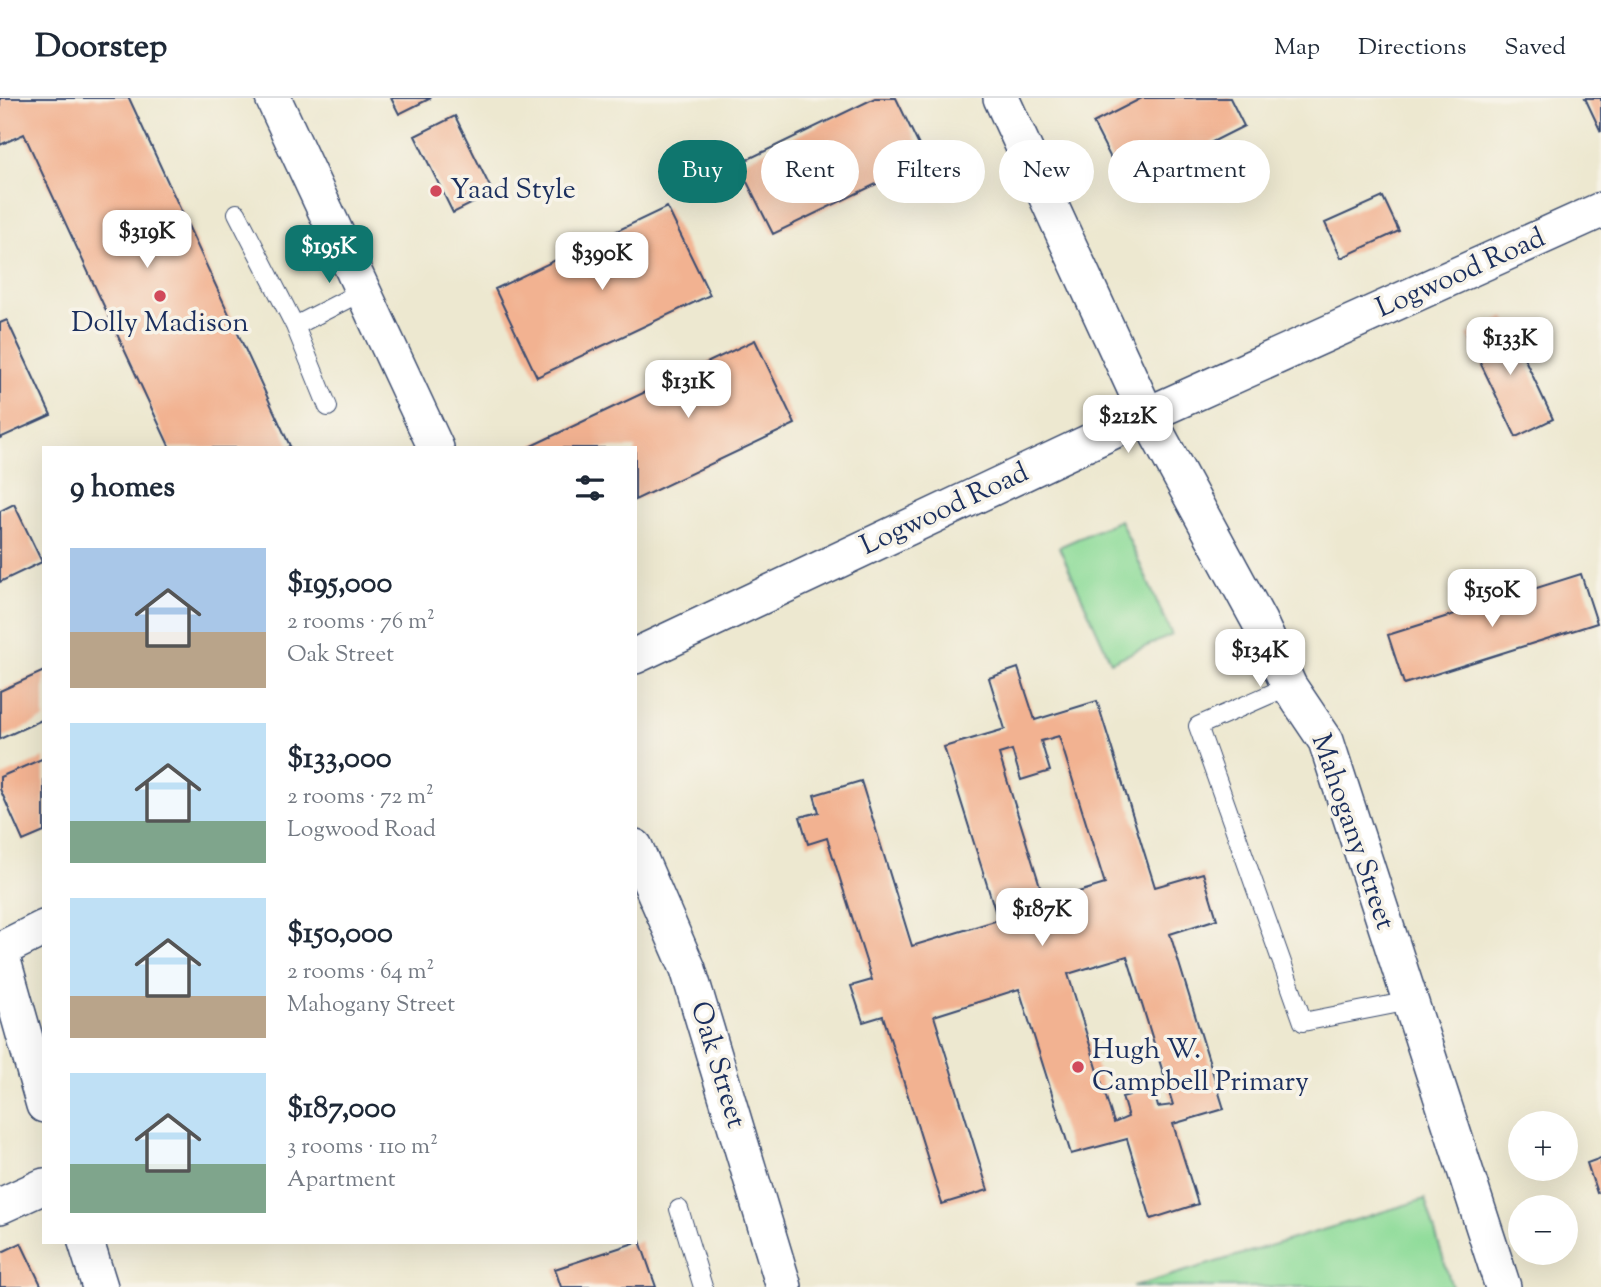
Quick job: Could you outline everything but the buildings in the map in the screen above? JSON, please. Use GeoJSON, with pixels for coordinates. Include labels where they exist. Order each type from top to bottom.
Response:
{"type":"FeatureCollection","features":[{"type":"Feature","properties":{"kind":"street"},"geometry":{"type":"LineString","coordinates":[[273,98],[435,446]]}},
{"type":"Feature","properties":{"kind":"street","name":"Mahogany Street"},"geometry":{"type":"LineString","coordinates":[[1001,98],[1147,415],[1259,621],[1289,686],[1326,741],[1503,1287]]}},
{"type":"Feature","properties":{"kind":"street","name":"Logwood Road"},"geometry":{"type":"LineString","coordinates":[[637,655],[1147,415],[1601,210]]}},
{"type":"Feature","properties":{"kind":"street","name":"Oak Street"},"geometry":{"type":"LineString","coordinates":[[637,852],[688,969],[775,1284]]}},
{"type":"Feature","properties":{"kind":"street"},"geometry":{"type":"LineString","coordinates":[[42,929],[0,950],[42,1098]]}},
{"type":"Feature","properties":{"kind":"street"},"geometry":{"type":"LineString","coordinates":[[0,1206],[42,1187]]}},
{"type":"Feature","properties":{"kind":"street"},"geometry":{"type":"LineString","coordinates":[[87,1244],[100,1287]]}},
{"type":"Feature","properties":{"kind":"lane"},"geometry":{"type":"LineString","coordinates":[[237,213],[295,326],[328,407]]}},
{"type":"Feature","properties":{"kind":"lane"},"geometry":{"type":"LineString","coordinates":[[295,326],[363,291]]}},
{"type":"Feature","properties":{"kind":"lane"},"geometry":{"type":"LineString","coordinates":[[1289,686],[1198,726],[1303,1022],[1410,1001]]}},
{"type":"Feature","properties":{"kind":"lane"},"geometry":{"type":"LineString","coordinates":[[679,1209],[704,1287]]}},
{"type":"Feature","properties":{"kind":"green space"},"geometry":{"type":"Polygon","coordinates":[[[1120,520],[1172,635],[1111,662],[1059,547],[1120,520]]]}},
{"type":"Feature","properties":{"kind":"green space"},"geometry":{"type":"Polygon","coordinates":[[[1425,1199],[1452,1287],[1133,1287],[1425,1199]]]}},
{"type":"Feature","properties":{"kind":"place","name":"Yaad Style"},"geometry":{"type":"Point","coordinates":[436,191]}},
{"type":"Feature","properties":{"kind":"place","name":"Dolly Madison"},"geometry":{"type":"Point","coordinates":[160,296]}},
{"type":"Feature","properties":{"kind":"place","name":"Hugh W. Campbell Primary"},"geometry":{"type":"Point","coordinates":[1078,1067]}}]}
